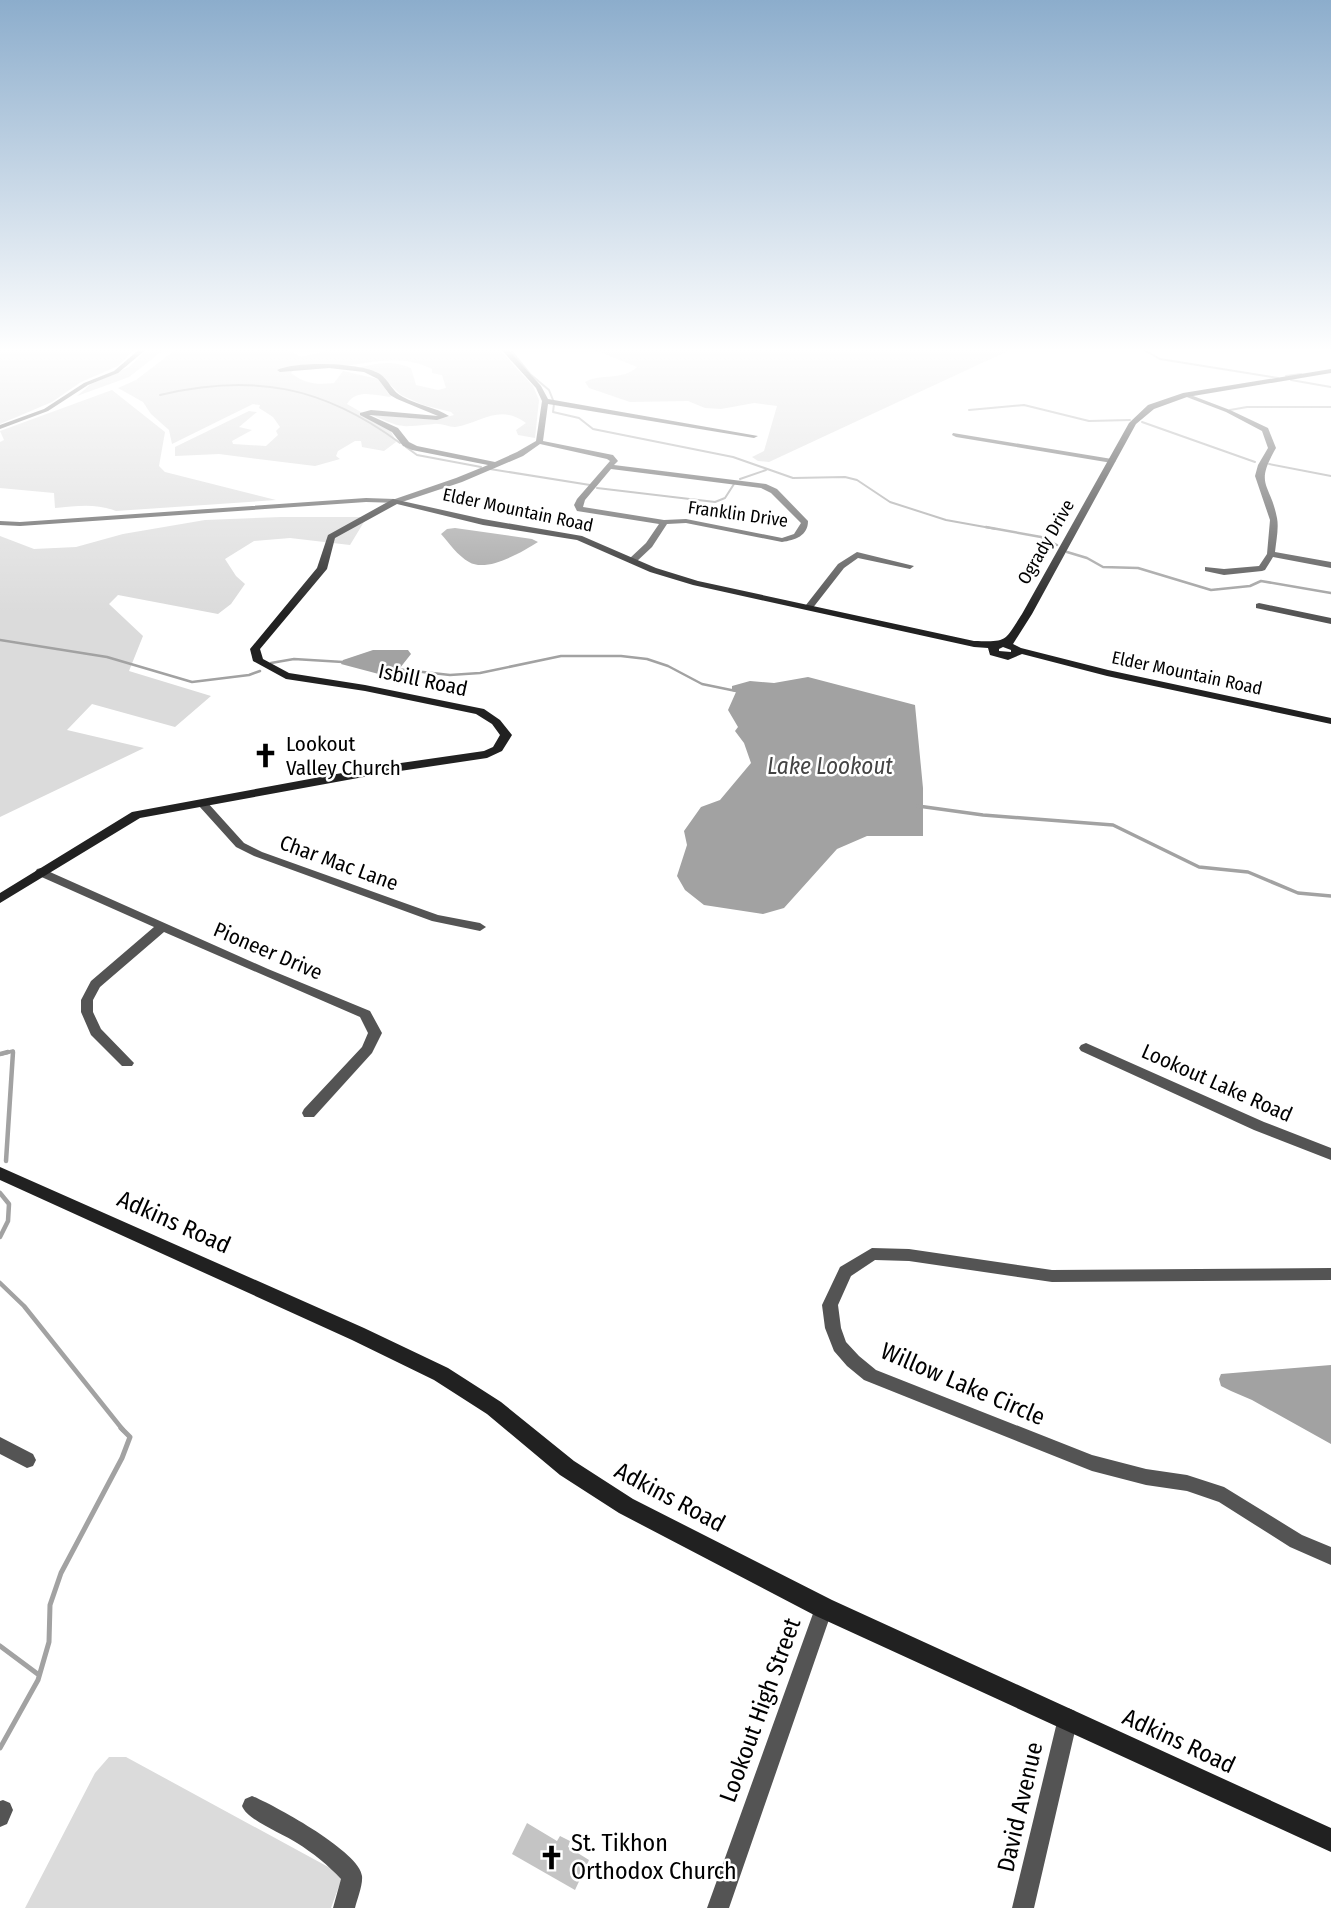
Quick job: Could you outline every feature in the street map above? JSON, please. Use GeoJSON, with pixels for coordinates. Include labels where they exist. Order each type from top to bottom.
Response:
{"type":"FeatureCollection","features":[{"type":"Feature","properties":{"kind":"street"},"geometry":{"type":"LineString","coordinates":[[400,436],[406,444],[415,448],[494,464]]}},
{"type":"Feature","properties":{"kind":"street"},"geometry":{"type":"LineString","coordinates":[[396,501],[459,480],[520,454],[539,442],[540,436]]}},
{"type":"Feature","properties":{"kind":"street"},"geometry":{"type":"LineString","coordinates":[[963,436],[1112,461]]}},
{"type":"Feature","properties":{"kind":"street","name":"Ogrady Drive"},"geometry":{"type":"LineString","coordinates":[[1006,648],[1126,436]]}},
{"type":"Feature","properties":{"kind":"street"},"geometry":{"type":"LineString","coordinates":[[1208,569],[1224,572],[1262,568],[1271,554],[1274,520],[1259,476],[1262,465],[1273,449],[1268,436]]}},
{"type":"Feature","properties":{"kind":"street","name":"Franklin Drive"},"geometry":{"type":"LineString","coordinates":[[539,442],[610,457],[614,461],[610,467],[763,485],[774,491],[805,523],[803,531],[794,538],[782,540],[687,521],[664,522],[649,545],[632,561]]}},
{"type":"Feature","properties":{"kind":"street"},"geometry":{"type":"LineString","coordinates":[[610,467],[581,499],[578,508],[589,512],[664,522]]}},
{"type":"Feature","properties":{"kind":"street","name":"Elder Mountain Road"},"geometry":{"type":"LineString","coordinates":[[0,523],[20,524],[366,500],[396,501],[483,522],[579,538],[632,561],[696,583],[974,644],[1006,648],[1036,657],[1331,722]]}},
{"type":"Feature","properties":{"kind":"street","name":"Isbill Road"},"geometry":{"type":"LineString","coordinates":[[0,899],[136,815],[380,770],[487,754],[498,749],[506,735],[480,711],[365,688],[286,676],[258,662],[255,649],[322,569],[331,537],[396,501]]}},
{"type":"Feature","properties":{"kind":"street"},"geometry":{"type":"LineString","coordinates":[[1271,554],[1331,565]]}},
{"type":"Feature","properties":{"kind":"street"},"geometry":{"type":"LineString","coordinates":[[809,607],[841,566],[857,555],[910,566]]}},
{"type":"Feature","properties":{"kind":"street"},"geometry":{"type":"LineString","coordinates":[[1258,606],[1331,621]]}},
{"type":"Feature","properties":{"kind":"street","name":"Char Mac Lane"},"geometry":{"type":"LineString","coordinates":[[203,804],[240,845],[258,854],[436,918],[480,927]]}},
{"type":"Feature","properties":{"kind":"street","name":"Pioneer Drive"},"geometry":{"type":"LineString","coordinates":[[41,872],[368,1017],[374,1033],[367,1050],[309,1114]]}},
{"type":"Feature","properties":{"kind":"street"},"geometry":{"type":"LineString","coordinates":[[127,1063],[96,1032],[87,1012],[87,1000],[95,984],[163,926]]}},
{"type":"Feature","properties":{"kind":"street","name":"Lookout Lake Road"},"geometry":{"type":"LineString","coordinates":[[1086,1048],[1259,1126],[1331,1154]]}},
{"type":"Feature","properties":{"kind":"street","name":"Adkins Road"},"geometry":{"type":"LineString","coordinates":[[0,1173],[432,1370],[494,1408],[567,1468],[626,1506],[824,1608],[1331,1840]]}},
{"type":"Feature","properties":{"kind":"street","name":"Willow Lake Circle"},"geometry":{"type":"LineString","coordinates":[[1331,1274],[1052,1276],[920,1257],[872,1254],[845,1272],[830,1305],[833,1328],[840,1346],[870,1375],[1093,1462],[1146,1477],[1187,1483],[1224,1495],[1296,1541],[1331,1556]]}},
{"type":"Feature","properties":{"kind":"street"},"geometry":{"type":"LineString","coordinates":[[0,1446],[27,1460]]}},
{"type":"Feature","properties":{"kind":"street","name":"Lookout High Street"},"geometry":{"type":"LineString","coordinates":[[718,1908],[824,1608]]}},
{"type":"Feature","properties":{"kind":"street","name":"David Avenue"},"geometry":{"type":"LineString","coordinates":[[1023,1908],[1068,1718]]}},
{"type":"Feature","properties":{"kind":"street"},"geometry":{"type":"LineString","coordinates":[[252,1806],[309,1836],[337,1859],[352,1876],[344,1908]]}},
{"type":"Feature","properties":{"kind":"shaded area"},"geometry":{"type":"Polygon","coordinates":[[[2,436],[164,436],[159,466],[165,472],[276,500],[116,511],[93,506],[55,508],[54,493],[0,488],[0,442],[4,440],[2,436]]]}},
{"type":"Feature","properties":{"kind":"shaded area"},"geometry":{"type":"Polygon","coordinates":[[[170,436],[188,436],[172,444],[170,436]]]}},
{"type":"Feature","properties":{"kind":"shaded area"},"geometry":{"type":"Polygon","coordinates":[[[198,436],[241,436],[232,441],[233,444],[266,446],[277,436],[393,436],[396,442],[384,451],[362,447],[361,441],[355,441],[338,451],[336,456],[340,459],[315,466],[219,454],[175,456],[175,447],[198,436]]]}},
{"type":"Feature","properties":{"kind":"shaded area"},"geometry":{"type":"Polygon","coordinates":[[[768,436],[825,436],[769,462],[758,461],[752,457],[764,451],[768,436]]]}},
{"type":"Feature","properties":{"kind":"shaded area"},"geometry":{"type":"Polygon","coordinates":[[[367,517],[350,545],[290,538],[254,541],[225,559],[245,584],[231,604],[218,614],[118,595],[109,604],[143,636],[129,671],[211,696],[175,727],[92,704],[67,730],[144,748],[0,817],[0,536],[34,549],[76,547],[123,534],[205,520],[367,517]]]}},
{"type":"Feature","properties":{"kind":"shaded area"},"geometry":{"type":"Polygon","coordinates":[[[109,1757],[126,1757],[343,1875],[331,1908],[25,1908],[95,1773],[109,1757]]]}},
{"type":"Feature","properties":{"kind":"water"},"geometry":{"type":"Polygon","coordinates":[[[455,528],[538,542],[504,560],[476,565],[461,556],[441,534],[447,529],[455,528]]]}},
{"type":"Feature","properties":{"kind":"water"},"geometry":{"type":"Polygon","coordinates":[[[373,650],[408,650],[411,654],[390,677],[341,664],[343,660],[373,650]]]}},
{"type":"Feature","properties":{"kind":"water","name":"Lake Lookout"},"geometry":{"type":"Polygon","coordinates":[[[808,677],[915,705],[923,788],[923,836],[867,836],[837,849],[784,908],[763,914],[704,905],[685,890],[677,876],[687,845],[684,831],[701,807],[720,800],[751,763],[744,743],[735,731],[738,727],[728,710],[736,692],[732,691],[732,686],[750,681],[774,683],[808,677]]]}},
{"type":"Feature","properties":{"kind":"water"},"geometry":{"type":"Polygon","coordinates":[[[1331,1365],[1331,1444],[1221,1386],[1219,1379],[1221,1374],[1331,1365]]]}},
{"type":"Feature","properties":{"kind":"building","name":"St. Tikhon Orthodox Church"},"geometry":{"type":"Polygon","coordinates":[[[527,1823],[557,1841],[560,1836],[570,1841],[568,1847],[589,1860],[575,1890],[512,1854],[527,1823]]]}},
{"type":"Feature","properties":{"kind":"waterway"},"geometry":{"type":"LineString","coordinates":[[389,436],[400,443]]}},
{"type":"Feature","properties":{"kind":"waterway"},"geometry":{"type":"LineString","coordinates":[[628,436],[733,457],[793,478],[845,477],[857,480],[890,502],[946,520],[996,529]]}},
{"type":"Feature","properties":{"kind":"waterway"},"geometry":{"type":"LineString","coordinates":[[1182,436],[1255,462]]}},
{"type":"Feature","properties":{"kind":"waterway"},"geometry":{"type":"LineString","coordinates":[[406,447],[417,455],[481,467]]}},
{"type":"Feature","properties":{"kind":"waterway"},"geometry":{"type":"LineString","coordinates":[[1269,464],[1331,476]]}},
{"type":"Feature","properties":{"kind":"waterway"},"geometry":{"type":"LineString","coordinates":[[490,469],[590,485]]}},
{"type":"Feature","properties":{"kind":"waterway"},"geometry":{"type":"LineString","coordinates":[[740,479],[766,470]]}},
{"type":"Feature","properties":{"kind":"waterway"},"geometry":{"type":"LineString","coordinates":[[597,488],[715,502],[725,498],[734,484]]}},
{"type":"Feature","properties":{"kind":"waterway"},"geometry":{"type":"LineString","coordinates":[[986,527],[1041,537],[1057,545]]}},
{"type":"Feature","properties":{"kind":"waterway"},"geometry":{"type":"LineString","coordinates":[[1067,552],[1087,558],[1103,567],[1138,568],[1211,590],[1250,586],[1261,581],[1331,593]]}},
{"type":"Feature","properties":{"kind":"waterway"},"geometry":{"type":"LineString","coordinates":[[0,640],[107,657],[192,682],[249,675],[260,671]]}},
{"type":"Feature","properties":{"kind":"waterway"},"geometry":{"type":"LineString","coordinates":[[396,669],[450,675],[480,673],[561,656],[621,656],[647,659],[668,666],[702,684],[736,691]]}},
{"type":"Feature","properties":{"kind":"waterway"},"geometry":{"type":"LineString","coordinates":[[271,663],[294,659],[343,662]]}},
{"type":"Feature","properties":{"kind":"waterway"},"geometry":{"type":"LineString","coordinates":[[918,806],[983,815],[1113,825],[1199,867],[1248,872],[1298,893],[1331,896]]}},
{"type":"Feature","properties":{"kind":"waterway"},"geometry":{"type":"LineString","coordinates":[[0,1054],[8,1052]]}},
{"type":"Feature","properties":{"kind":"waterway"},"geometry":{"type":"LineString","coordinates":[[1,1054],[13,1052]]}},
{"type":"Feature","properties":{"kind":"waterway"},"geometry":{"type":"LineString","coordinates":[[6,1161],[13,1052]]}},
{"type":"Feature","properties":{"kind":"waterway"},"geometry":{"type":"LineString","coordinates":[[0,1193],[9,1204],[8,1221],[0,1237]]}},
{"type":"Feature","properties":{"kind":"waterway"},"geometry":{"type":"LineString","coordinates":[[0,1283],[24,1306],[123,1430]]}},
{"type":"Feature","properties":{"kind":"waterway"},"geometry":{"type":"LineString","coordinates":[[0,1748],[38,1680],[49,1642],[50,1605],[61,1573],[122,1458],[130,1437],[123,1430]]}},
{"type":"Feature","properties":{"kind":"waterway"},"geometry":{"type":"LineString","coordinates":[[0,1646],[39,1675]]}},
{"type":"Feature","properties":{"kind":"place","name":"Lookout Valley Church"},"geometry":{"type":"Point","coordinates":[266,756]}},
{"type":"Feature","properties":{"kind":"place","name":"St. Tikhon Orthodox Church"},"geometry":{"type":"Point","coordinates":[551,1857]}}]}
